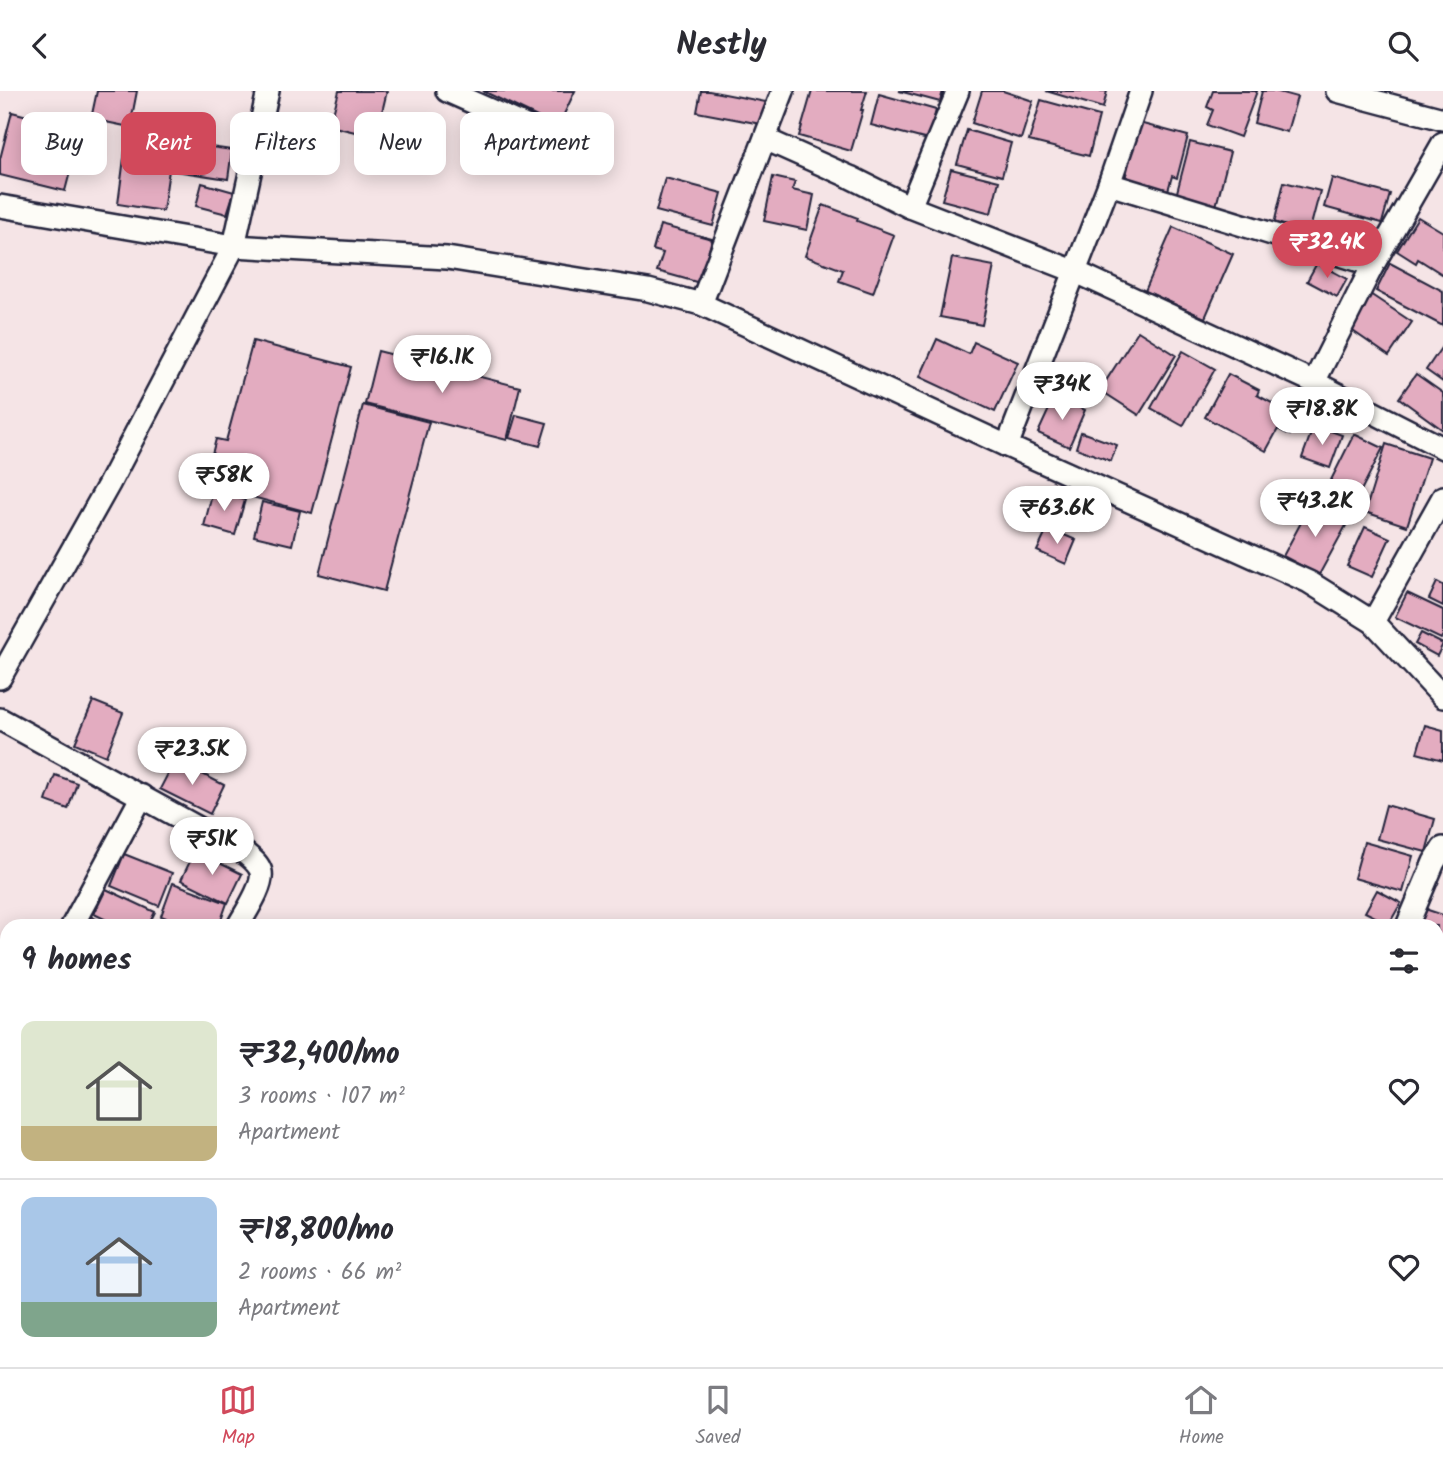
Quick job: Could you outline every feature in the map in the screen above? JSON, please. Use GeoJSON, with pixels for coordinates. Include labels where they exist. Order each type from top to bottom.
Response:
{"type":"FeatureCollection","features":[{"type":"Feature","properties":{"kind":"street"},"geometry":{"type":"LineString","coordinates":[[0,678],[109,484],[234,246],[268,91]]}},
{"type":"Feature","properties":{"kind":"street"},"geometry":{"type":"LineString","coordinates":[[447,91],[494,112]]}},
{"type":"Feature","properties":{"kind":"street"},"geometry":{"type":"LineString","coordinates":[[701,304],[783,91]]}},
{"type":"Feature","properties":{"kind":"street"},"geometry":{"type":"LineString","coordinates":[[910,207],[958,91]]}},
{"type":"Feature","properties":{"kind":"street"},"geometry":{"type":"LineString","coordinates":[[1007,446],[1141,91]]}},
{"type":"Feature","properties":{"kind":"street"},"geometry":{"type":"LineString","coordinates":[[1337,91],[1443,119]]}},
{"type":"Feature","properties":{"kind":"street"},"geometry":{"type":"LineString","coordinates":[[765,139],[910,207],[1074,271],[1314,382],[1443,448]]}},
{"type":"Feature","properties":{"kind":"street"},"geometry":{"type":"LineString","coordinates":[[1314,382],[1373,265],[1443,143]]}},
{"type":"Feature","properties":{"kind":"street"},"geometry":{"type":"LineString","coordinates":[[1108,184],[1373,265]]}},
{"type":"Feature","properties":{"kind":"street"},"geometry":{"type":"LineString","coordinates":[[0,206],[234,246],[447,258],[648,290],[701,304],[1007,446],[1310,582],[1373,622],[1443,697]]}},
{"type":"Feature","properties":{"kind":"street"},"geometry":{"type":"LineString","coordinates":[[1373,622],[1443,498]]}},
{"type":"Feature","properties":{"kind":"street"},"geometry":{"type":"LineString","coordinates":[[0,719],[246,854],[256,862],[262,874],[242,919]]}},
{"type":"Feature","properties":{"kind":"street"},"geometry":{"type":"LineString","coordinates":[[76,919],[142,796]]}},
{"type":"Feature","properties":{"kind":"street"},"geometry":{"type":"LineString","coordinates":[[1410,919],[1434,862],[1443,848]]}},
{"type":"Feature","properties":{"kind":"building"},"geometry":{"type":"Polygon","coordinates":[[[97,91],[137,91],[133,112],[121,112],[121,125],[107,122],[107,112],[92,112],[97,91]]]}},
{"type":"Feature","properties":{"kind":"building"},"geometry":{"type":"Polygon","coordinates":[[[339,91],[387,91],[382,112],[354,112],[354,132],[340,128],[340,112],[334,112],[339,91]]]}},
{"type":"Feature","properties":{"kind":"building"},"geometry":{"type":"Polygon","coordinates":[[[483,91],[575,91],[565,112],[527,112],[483,91]]]}},
{"type":"Feature","properties":{"kind":"building"},"geometry":{"type":"Polygon","coordinates":[[[701,91],[766,102],[761,124],[697,112],[701,91]]]}},
{"type":"Feature","properties":{"kind":"building"},"geometry":{"type":"Polygon","coordinates":[[[812,91],[867,91],[851,151],[799,136],[812,91]]]}},
{"type":"Feature","properties":{"kind":"building"},"geometry":{"type":"Polygon","coordinates":[[[899,91],[943,91],[940,102],[899,91]]]}},
{"type":"Feature","properties":{"kind":"building"},"geometry":{"type":"Polygon","coordinates":[[[982,91],[1003,91],[1033,101],[1021,139],[972,123],[982,91]]]}},
{"type":"Feature","properties":{"kind":"building"},"geometry":{"type":"Polygon","coordinates":[[[1046,91],[1107,91],[1103,108],[1046,91]]]}},
{"type":"Feature","properties":{"kind":"building"},"geometry":{"type":"Polygon","coordinates":[[[1213,91],[1257,91],[1240,137],[1207,125],[1213,110],[1207,107],[1213,91]]]}},
{"type":"Feature","properties":{"kind":"building"},"geometry":{"type":"Polygon","coordinates":[[[1262,91],[1275,91],[1297,97],[1287,132],[1254,123],[1262,91]]]}},
{"type":"Feature","properties":{"kind":"building"},"geometry":{"type":"Polygon","coordinates":[[[879,94],[936,110],[928,140],[871,125],[879,94]]]}},
{"type":"Feature","properties":{"kind":"building"},"geometry":{"type":"Polygon","coordinates":[[[1041,100],[1099,116],[1089,156],[1029,141],[1041,100]]]}},
{"type":"Feature","properties":{"kind":"building"},"geometry":{"type":"Polygon","coordinates":[[[12,112],[21,114],[21,175],[69,175],[65,191],[0,175],[0,159],[12,112]]]}},
{"type":"Feature","properties":{"kind":"building"},"geometry":{"type":"Polygon","coordinates":[[[1139,123],[1188,136],[1177,178],[1172,176],[1167,194],[1124,183],[1139,123]]]}},
{"type":"Feature","properties":{"kind":"building"},"geometry":{"type":"Polygon","coordinates":[[[967,130],[1011,143],[1002,176],[957,164],[967,130]]]}},
{"type":"Feature","properties":{"kind":"building"},"geometry":{"type":"Polygon","coordinates":[[[1190,142],[1230,152],[1216,206],[1176,196],[1190,142]]]}},
{"type":"Feature","properties":{"kind":"building"},"geometry":{"type":"Polygon","coordinates":[[[216,148],[230,150],[228,179],[202,175],[216,175],[216,148]]]}},
{"type":"Feature","properties":{"kind":"building"},"geometry":{"type":"Polygon","coordinates":[[[951,169],[999,181],[991,213],[942,200],[951,169]]]}},
{"type":"Feature","properties":{"kind":"building"},"geometry":{"type":"Polygon","coordinates":[[[122,175],[168,175],[163,211],[118,204],[122,175]]]}},
{"type":"Feature","properties":{"kind":"building"},"geometry":{"type":"Polygon","coordinates":[[[773,177],[795,182],[792,190],[814,195],[807,230],[764,221],[773,177]]]}},
{"type":"Feature","properties":{"kind":"building"},"geometry":{"type":"Polygon","coordinates":[[[665,178],[722,193],[713,226],[656,211],[665,178]]]}},
{"type":"Feature","properties":{"kind":"building"},"geometry":{"type":"Polygon","coordinates":[[[1332,178],[1390,194],[1382,223],[1324,207],[1332,178]]]}},
{"type":"Feature","properties":{"kind":"building"},"geometry":{"type":"Polygon","coordinates":[[[1284,182],[1320,191],[1309,233],[1274,224],[1284,182]]]}},
{"type":"Feature","properties":{"kind":"building"},"geometry":{"type":"Polygon","coordinates":[[[202,183],[234,192],[227,214],[196,206],[202,183]]]}},
{"type":"Feature","properties":{"kind":"building"},"geometry":{"type":"Polygon","coordinates":[[[823,205],[894,235],[873,293],[839,281],[843,270],[805,256],[823,205]]]}},
{"type":"Feature","properties":{"kind":"building"},"geometry":{"type":"Polygon","coordinates":[[[1418,217],[1443,232],[1442,274],[1418,259],[1416,263],[1397,251],[1418,217]]]}},
{"type":"Feature","properties":{"kind":"building"},"geometry":{"type":"Polygon","coordinates":[[[660,225],[712,239],[700,283],[657,271],[663,253],[653,250],[660,225]]]}},
{"type":"Feature","properties":{"kind":"building"},"geometry":{"type":"Polygon","coordinates":[[[1173,227],[1233,254],[1205,318],[1145,291],[1173,227]]]}},
{"type":"Feature","properties":{"kind":"building"},"geometry":{"type":"Polygon","coordinates":[[[952,258],[994,266],[982,325],[940,317],[952,258]]]}},
{"type":"Feature","properties":{"kind":"building"},"geometry":{"type":"Polygon","coordinates":[[[1317,263],[1347,279],[1337,297],[1307,281],[1317,263]]]}},
{"type":"Feature","properties":{"kind":"building"},"geometry":{"type":"Polygon","coordinates":[[[1390,263],[1443,291],[1443,326],[1376,291],[1390,263]]]}},
{"type":"Feature","properties":{"kind":"building"},"geometry":{"type":"Polygon","coordinates":[[[1370,294],[1412,322],[1389,356],[1347,327],[1370,294]]]}},
{"type":"Feature","properties":{"kind":"building"},"geometry":{"type":"Polygon","coordinates":[[[1138,331],[1176,355],[1139,415],[1100,390],[1138,331]]]}},
{"type":"Feature","properties":{"kind":"building"},"geometry":{"type":"Polygon","coordinates":[[[937,339],[969,354],[974,342],[1018,362],[995,412],[920,377],[937,339]]]}},
{"type":"Feature","properties":{"kind":"building"},"geometry":{"type":"Polygon","coordinates":[[[253,341],[351,367],[312,513],[204,484],[216,439],[226,441],[253,341]]]}},
{"type":"Feature","properties":{"kind":"building"},"geometry":{"type":"Polygon","coordinates":[[[1443,345],[1443,382],[1426,370],[1443,345]]]}},
{"type":"Feature","properties":{"kind":"building"},"geometry":{"type":"Polygon","coordinates":[[[378,351],[520,387],[507,440],[365,404],[378,351]]]}},
{"type":"Feature","properties":{"kind":"building"},"geometry":{"type":"Polygon","coordinates":[[[1183,351],[1215,369],[1183,426],[1151,408],[1183,351]]]}},
{"type":"Feature","properties":{"kind":"building"},"geometry":{"type":"Polygon","coordinates":[[[1228,374],[1259,390],[1257,395],[1300,418],[1290,435],[1278,429],[1266,451],[1205,417],[1228,374]]]}},
{"type":"Feature","properties":{"kind":"building"},"geometry":{"type":"Polygon","coordinates":[[[1416,374],[1443,393],[1443,430],[1399,398],[1416,374]]]}},
{"type":"Feature","properties":{"kind":"building"},"geometry":{"type":"Polygon","coordinates":[[[1055,396],[1085,410],[1069,447],[1038,433],[1055,396]]]}},
{"type":"Feature","properties":{"kind":"building"},"geometry":{"type":"Polygon","coordinates":[[[363,405],[429,422],[384,591],[319,574],[363,405]]]}},
{"type":"Feature","properties":{"kind":"building"},"geometry":{"type":"Polygon","coordinates":[[[516,415],[547,423],[540,446],[509,438],[516,415]]]}},
{"type":"Feature","properties":{"kind":"building"},"geometry":{"type":"Polygon","coordinates":[[[1314,425],[1342,435],[1330,468],[1302,458],[1314,425]]]}},
{"type":"Feature","properties":{"kind":"building"},"geometry":{"type":"Polygon","coordinates":[[[1081,432],[1117,445],[1111,461],[1076,448],[1081,432]]]}},
{"type":"Feature","properties":{"kind":"building"},"geometry":{"type":"Polygon","coordinates":[[[1354,434],[1383,448],[1352,508],[1324,494],[1354,434]]]}},
{"type":"Feature","properties":{"kind":"building"},"geometry":{"type":"Polygon","coordinates":[[[1386,444],[1429,458],[1407,526],[1365,512],[1386,444]]]}},
{"type":"Feature","properties":{"kind":"building"},"geometry":{"type":"Polygon","coordinates":[[[213,491],[245,500],[235,535],[204,526],[213,491]]]}},
{"type":"Feature","properties":{"kind":"building"},"geometry":{"type":"Polygon","coordinates":[[[262,502],[300,511],[292,545],[254,536],[262,502]]]}},
{"type":"Feature","properties":{"kind":"building"},"geometry":{"type":"Polygon","coordinates":[[[1312,502],[1348,522],[1319,575],[1283,556],[1312,502]]]}},
{"type":"Feature","properties":{"kind":"building"},"geometry":{"type":"Polygon","coordinates":[[[1365,527],[1390,538],[1372,577],[1347,566],[1365,527]]]}},
{"type":"Feature","properties":{"kind":"building"},"geometry":{"type":"Polygon","coordinates":[[[1048,528],[1076,540],[1066,564],[1037,551],[1048,528]]]}},
{"type":"Feature","properties":{"kind":"building"},"geometry":{"type":"Polygon","coordinates":[[[1437,582],[1443,585],[1443,606],[1429,599],[1437,582]]]}},
{"type":"Feature","properties":{"kind":"building"},"geometry":{"type":"Polygon","coordinates":[[[1407,593],[1443,610],[1441,639],[1395,617],[1407,593]]]}},
{"type":"Feature","properties":{"kind":"building"},"geometry":{"type":"Polygon","coordinates":[[[1421,633],[1443,644],[1437,656],[1415,644],[1421,633]]]}},
{"type":"Feature","properties":{"kind":"building"},"geometry":{"type":"Polygon","coordinates":[[[93,701],[123,713],[106,756],[75,743],[93,701]]]}},
{"type":"Feature","properties":{"kind":"building"},"geometry":{"type":"Polygon","coordinates":[[[1425,725],[1443,730],[1443,760],[1417,753],[1425,725]]]}},
{"type":"Feature","properties":{"kind":"building"},"geometry":{"type":"Polygon","coordinates":[[[175,760],[224,785],[210,814],[160,789],[175,760]]]}},
{"type":"Feature","properties":{"kind":"building"},"geometry":{"type":"Polygon","coordinates":[[[55,775],[77,783],[68,809],[46,801],[55,775]]]}},
{"type":"Feature","properties":{"kind":"building"},"geometry":{"type":"Polygon","coordinates":[[[1386,805],[1435,819],[1426,852],[1377,839],[1386,805]]]}},
{"type":"Feature","properties":{"kind":"building"},"geometry":{"type":"Polygon","coordinates":[[[1364,842],[1413,856],[1403,892],[1354,878],[1364,842]]]}},
{"type":"Feature","properties":{"kind":"building"},"geometry":{"type":"Polygon","coordinates":[[[195,851],[242,874],[228,903],[181,880],[195,851]]]}},
{"type":"Feature","properties":{"kind":"building"},"geometry":{"type":"Polygon","coordinates":[[[124,854],[172,873],[159,906],[111,886],[124,854]]]}},
{"type":"Feature","properties":{"kind":"building"},"geometry":{"type":"Polygon","coordinates":[[[173,883],[227,903],[221,919],[169,919],[161,916],[173,883]]]}},
{"type":"Feature","properties":{"kind":"building"},"geometry":{"type":"Polygon","coordinates":[[[106,889],[155,912],[152,919],[104,919],[94,914],[106,889]]]}},
{"type":"Feature","properties":{"kind":"building"},"geometry":{"type":"Polygon","coordinates":[[[1377,890],[1401,903],[1392,919],[1379,919],[1365,912],[1377,890]]]}},
{"type":"Feature","properties":{"kind":"building"},"geometry":{"type":"Polygon","coordinates":[[[1422,908],[1443,915],[1443,919],[1418,919],[1422,908]]]}}]}
